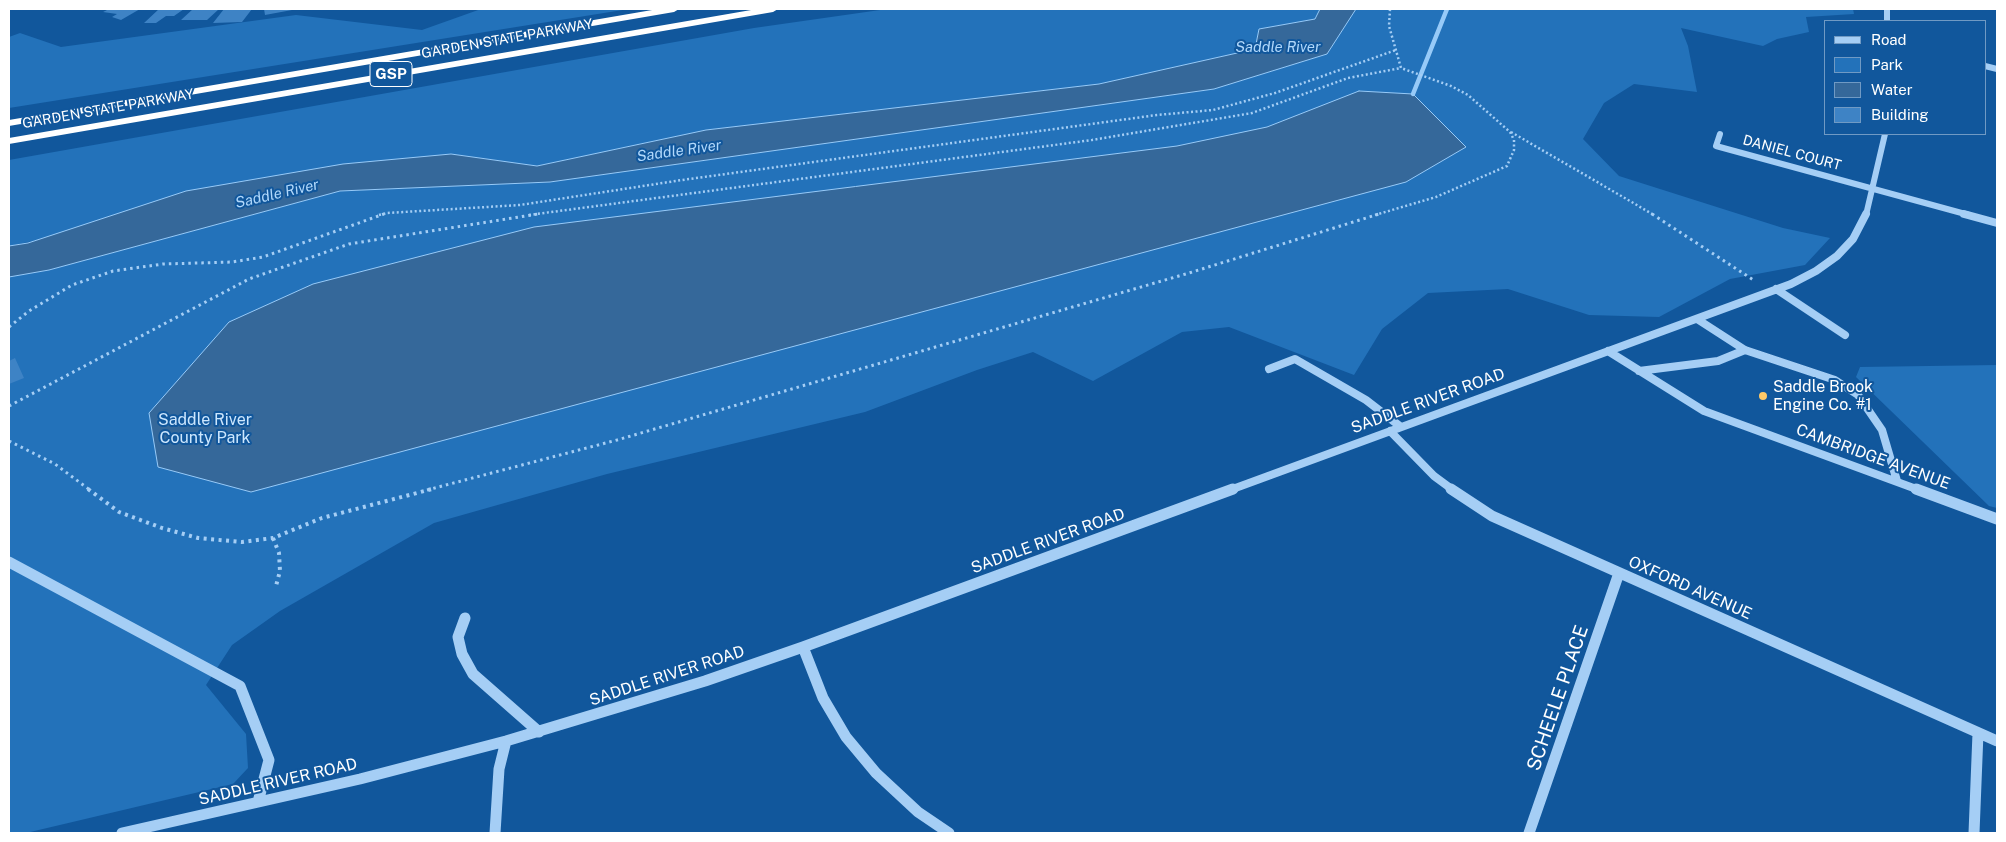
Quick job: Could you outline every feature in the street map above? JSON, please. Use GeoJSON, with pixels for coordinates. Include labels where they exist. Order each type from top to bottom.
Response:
{"type":"FeatureCollection","features":[{"type":"Feature","properties":{"kind":"highway","name":"GARDEN STATE PARKWAY"},"geometry":{"type":"LineString","coordinates":[[9,123],[674,9]]}},
{"type":"Feature","properties":{"kind":"highway","name":"GARDEN STATE PARKWAY"},"geometry":{"type":"LineString","coordinates":[[9,141],[773,9]]}},
{"type":"Feature","properties":{"kind":"highway"},"geometry":{"type":"LineString","coordinates":[[9,118],[150,98]]}},
{"type":"Feature","properties":{"kind":"street","name":"DANIEL COURT"},"geometry":{"type":"LineString","coordinates":[[1720,134],[1716,146],[1873,187]]}},
{"type":"Feature","properties":{"kind":"street","name":"SADDLE RIVER ROAD"},"geometry":{"type":"LineString","coordinates":[[122,833],[360,779],[506,741],[704,681],[803,647],[1773,290],[1816,271],[1837,256],[1853,239],[1864,221],[1885,135]]}},
{"type":"Feature","properties":{"kind":"street"},"geometry":{"type":"LineString","coordinates":[[1873,187],[1997,223]]}},
{"type":"Feature","properties":{"kind":"street"},"geometry":{"type":"LineString","coordinates":[[1773,290],[1845,335]]}},
{"type":"Feature","properties":{"kind":"street"},"geometry":{"type":"LineString","coordinates":[[1697,318],[1745,350],[1835,380],[1858,395],[1882,430],[1897,481]]}},
{"type":"Feature","properties":{"kind":"street"},"geometry":{"type":"LineString","coordinates":[[1639,371],[1718,361],[1745,350]]}},
{"type":"Feature","properties":{"kind":"street","name":"CAMBRIDGE AVENUE"},"geometry":{"type":"LineString","coordinates":[[1608,351],[1704,410],[1997,518]]}},
{"type":"Feature","properties":{"kind":"street"},"geometry":{"type":"LineString","coordinates":[[1269,369],[1295,359],[1366,400],[1401,427]]}},
{"type":"Feature","properties":{"kind":"street","name":"OXFORD AVENUE"},"geometry":{"type":"LineString","coordinates":[[1390,431],[1434,476],[1460,496],[1492,516],[1997,741]]}},
{"type":"Feature","properties":{"kind":"street"},"geometry":{"type":"LineString","coordinates":[[9,562],[240,686],[269,760],[258,802]]}},
{"type":"Feature","properties":{"kind":"street","name":"SCHEELE PLACE"},"geometry":{"type":"LineString","coordinates":[[1529,833],[1619,574]]}},
{"type":"Feature","properties":{"kind":"street"},"geometry":{"type":"LineString","coordinates":[[465,618],[458,638],[462,654],[473,674],[539,732]]}},
{"type":"Feature","properties":{"kind":"street"},"geometry":{"type":"LineString","coordinates":[[803,647],[823,698],[846,737],[876,773],[918,812],[949,833]]}},
{"type":"Feature","properties":{"kind":"street"},"geometry":{"type":"LineString","coordinates":[[1974,833],[1978,733]]}},
{"type":"Feature","properties":{"kind":"street"},"geometry":{"type":"LineString","coordinates":[[495,833],[499,769],[506,741]]}},
{"type":"Feature","properties":{"kind":"path"},"geometry":{"type":"LineString","coordinates":[[1390,9],[1389,26],[1400,68]]}},
{"type":"Feature","properties":{"kind":"path"},"geometry":{"type":"LineString","coordinates":[[9,327],[29,311],[72,285],[113,271],[163,264],[232,262],[263,257],[387,213],[520,205],[710,176],[1100,124],[1157,114],[1213,110],[1275,93],[1396,50]]}},
{"type":"Feature","properties":{"kind":"path"},"geometry":{"type":"LineString","coordinates":[[9,406],[249,280],[349,244],[501,219],[1184,126],[1252,113],[1348,78],[1400,68],[1443,82],[1468,95],[1510,132],[1671,225],[1773,290]]}},
{"type":"Feature","properties":{"kind":"path"},"geometry":{"type":"LineString","coordinates":[[9,441],[55,464],[119,512],[162,528],[198,538],[215,540],[242,542],[274,538],[322,518],[617,440],[1189,273],[1288,240],[1436,196],[1506,166],[1514,150],[1514,140],[1510,132]]}},
{"type":"Feature","properties":{"kind":"path"},"geometry":{"type":"LineString","coordinates":[[274,538],[279,553],[280,571],[276,586]]}},
{"type":"Feature","properties":{"kind":"green space"},"geometry":{"type":"Polygon","coordinates":[[[481,9],[629,9],[9,108],[9,37],[20,33],[61,47],[296,15],[422,30],[481,9]]]}},
{"type":"Feature","properties":{"kind":"green space"},"geometry":{"type":"Polygon","coordinates":[[[887,9],[1320,9],[1315,19],[1259,29],[1255,49],[1099,84],[706,130],[537,166],[451,154],[9,246],[9,160],[754,28],[887,9]]]}},
{"type":"Feature","properties":{"kind":"green space","name":"Saddle River County Park"},"geometry":{"type":"Polygon","coordinates":[[[1356,9],[1853,9],[1854,14],[1806,17],[1809,32],[1777,39],[1763,46],[1681,28],[1688,46],[1697,92],[1634,84],[1604,103],[1583,139],[1619,176],[1783,228],[1830,238],[1805,265],[1730,279],[1659,317],[1589,315],[1508,289],[1428,293],[1382,329],[1354,375],[1229,327],[1182,332],[1093,381],[1033,352],[977,370],[865,412],[607,474],[434,523],[280,611],[232,645],[206,685],[246,734],[248,768],[233,784],[26,833],[9,833],[9,277],[49,270],[340,191],[550,182],[1214,89],[1327,54],[1356,9]]]}},
{"type":"Feature","properties":{"kind":"green space"},"geometry":{"type":"Polygon","coordinates":[[[1997,365],[1997,508],[1989,506],[1856,377],[1860,367],[1997,365]]]}},
{"type":"Feature","properties":{"kind":"water","name":"Saddle River"},"geometry":{"type":"Polygon","coordinates":[[[1320,9],[1356,9],[1327,54],[1214,89],[550,182],[340,191],[49,270],[9,277],[9,246],[28,243],[186,191],[343,164],[451,154],[537,166],[706,130],[1099,84],[1255,49],[1259,29],[1315,19],[1320,9]]]}},
{"type":"Feature","properties":{"kind":"water"},"geometry":{"type":"Polygon","coordinates":[[[1359,91],[1413,94],[1466,147],[1406,182],[251,492],[158,467],[149,413],[229,322],[313,284],[534,227],[1177,146],[1267,127],[1359,91]]]}},
{"type":"Feature","properties":{"kind":"building"},"geometry":{"type":"Polygon","coordinates":[[[109,9],[140,9],[121,20],[112,17],[117,14],[103,12],[109,9]]]}},
{"type":"Feature","properties":{"kind":"building"},"geometry":{"type":"Polygon","coordinates":[[[159,9],[184,9],[174,16],[166,16],[156,23],[144,23],[159,9]]]}},
{"type":"Feature","properties":{"kind":"building"},"geometry":{"type":"Polygon","coordinates":[[[193,9],[219,9],[207,20],[181,20],[193,9]]]}},
{"type":"Feature","properties":{"kind":"building"},"geometry":{"type":"Polygon","coordinates":[[[224,9],[252,9],[242,22],[213,23],[224,9]]]}},
{"type":"Feature","properties":{"kind":"building"},"geometry":{"type":"Polygon","coordinates":[[[264,9],[292,9],[292,10],[265,15],[264,9]]]}},
{"type":"Feature","properties":{"kind":"building"},"geometry":{"type":"Polygon","coordinates":[[[15,358],[24,378],[9,384],[9,361],[15,358]]]}},
{"type":"Feature","properties":{"kind":"waterway"},"geometry":{"type":"LineString","coordinates":[[1413,94],[1447,9]]}},
{"type":"Feature","properties":{"kind":"place","name":"Saddle Brook Engine Co. #1"},"geometry":{"type":"Point","coordinates":[1763,396]}}]}
